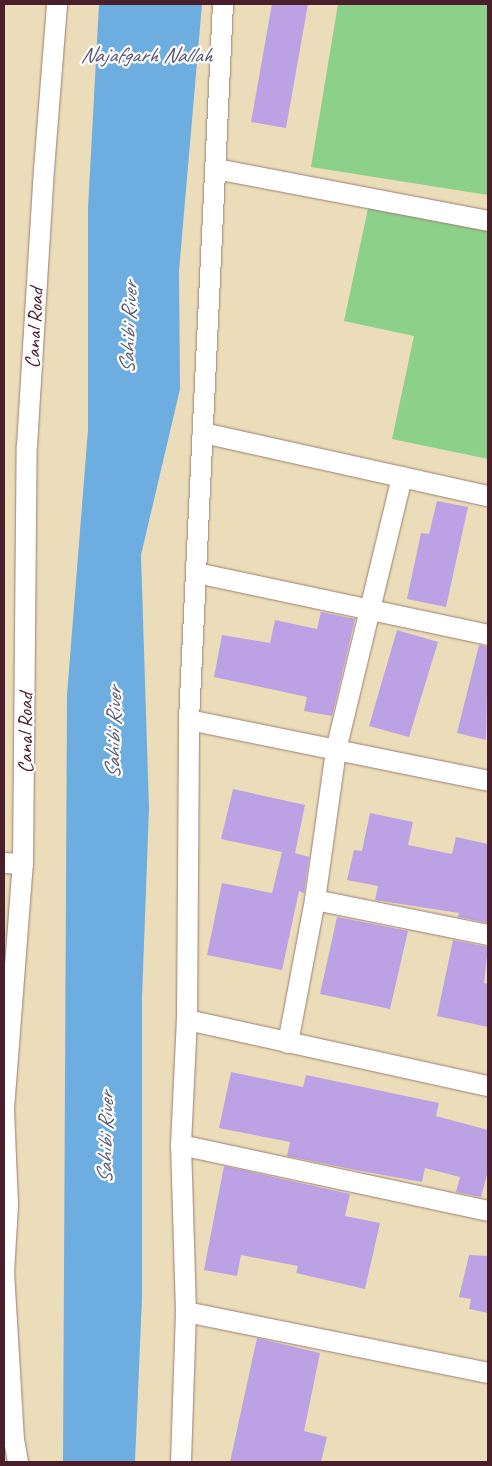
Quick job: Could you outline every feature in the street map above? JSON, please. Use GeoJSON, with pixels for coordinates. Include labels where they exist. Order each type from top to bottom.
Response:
{"type":"FeatureCollection","features":[{"type":"Feature","properties":{"kind":"street","name":"Canal Road"},"geometry":{"type":"LineString","coordinates":[[18,1462],[9,1436],[4,1274],[6,1206],[4,1109],[28,446],[44,170],[58,4]]}},
{"type":"Feature","properties":{"kind":"street"},"geometry":{"type":"LineString","coordinates":[[181,1462],[186,1312],[181,1144],[187,1020],[190,720],[223,4]]}},
{"type":"Feature","properties":{"kind":"street"},"geometry":{"type":"LineString","coordinates":[[216,169],[488,221]]}},
{"type":"Feature","properties":{"kind":"street"},"geometry":{"type":"LineString","coordinates":[[203,433],[488,496]]}},
{"type":"Feature","properties":{"kind":"street"},"geometry":{"type":"LineString","coordinates":[[288,1043],[315,900],[336,750],[368,606],[402,477]]}},
{"type":"Feature","properties":{"kind":"street"},"geometry":{"type":"LineString","coordinates":[[197,572],[368,606],[488,635]]}},
{"type":"Feature","properties":{"kind":"street"},"geometry":{"type":"LineString","coordinates":[[190,720],[488,781]]}},
{"type":"Feature","properties":{"kind":"street"},"geometry":{"type":"LineString","coordinates":[[315,900],[488,935]]}},
{"type":"Feature","properties":{"kind":"street"},"geometry":{"type":"LineString","coordinates":[[187,1020],[488,1086]]}},
{"type":"Feature","properties":{"kind":"street"},"geometry":{"type":"LineString","coordinates":[[181,1144],[488,1211]]}},
{"type":"Feature","properties":{"kind":"street"},"geometry":{"type":"LineString","coordinates":[[186,1312],[488,1373]]}},
{"type":"Feature","properties":{"kind":"green space"},"geometry":{"type":"Polygon","coordinates":[[[338,4],[488,4],[488,195],[311,167],[338,4]]]}},
{"type":"Feature","properties":{"kind":"green space"},"geometry":{"type":"Polygon","coordinates":[[[370,199],[488,224],[488,459],[392,439],[414,336],[344,321],[370,199]]]}},
{"type":"Feature","properties":{"kind":"water","name":"Najafgarh Nallah"},"geometry":{"type":"Polygon","coordinates":[[[99,4],[202,4],[179,271],[180,389],[141,555],[149,808],[142,998],[142,1298],[135,1462],[63,1462],[67,695],[88,430],[88,208],[99,4]]]}},
{"type":"Feature","properties":{"kind":"building"},"geometry":{"type":"Polygon","coordinates":[[[272,4],[308,4],[286,128],[251,122],[272,4]]]}},
{"type":"Feature","properties":{"kind":"building"},"geometry":{"type":"Polygon","coordinates":[[[437,501],[468,507],[446,607],[407,599],[421,533],[429,534],[437,501]]]}},
{"type":"Feature","properties":{"kind":"building"},"geometry":{"type":"Polygon","coordinates":[[[321,612],[355,619],[332,716],[304,711],[307,697],[214,677],[222,635],[270,643],[275,620],[317,629],[321,612]]]}},
{"type":"Feature","properties":{"kind":"building"},"geometry":{"type":"Polygon","coordinates":[[[397,630],[438,642],[409,737],[369,726],[397,630]]]}},
{"type":"Feature","properties":{"kind":"building"},"geometry":{"type":"Polygon","coordinates":[[[479,645],[488,647],[486,740],[457,733],[479,645]]]}},
{"type":"Feature","properties":{"kind":"building"},"geometry":{"type":"Polygon","coordinates":[[[233,789],[305,805],[295,853],[309,857],[304,893],[299,891],[282,970],[207,955],[222,883],[272,893],[282,852],[221,839],[233,789]]]}},
{"type":"Feature","properties":{"kind":"building"},"geometry":{"type":"Polygon","coordinates":[[[370,813],[413,822],[408,845],[452,854],[456,837],[488,844],[488,923],[458,917],[459,913],[375,900],[378,886],[347,880],[354,850],[362,851],[370,813]]]}},
{"type":"Feature","properties":{"kind":"building"},"geometry":{"type":"Polygon","coordinates":[[[337,917],[408,931],[390,1009],[320,994],[337,917]]]}},
{"type":"Feature","properties":{"kind":"building"},"geometry":{"type":"Polygon","coordinates":[[[453,940],[488,947],[484,983],[488,984],[488,1027],[437,1016],[453,940]]]}},
{"type":"Feature","properties":{"kind":"building"},"geometry":{"type":"Polygon","coordinates":[[[231,1072],[303,1087],[306,1075],[439,1103],[436,1116],[488,1130],[488,1171],[481,1197],[456,1192],[460,1177],[425,1168],[422,1182],[287,1156],[290,1142],[219,1128],[231,1072]]]}},
{"type":"Feature","properties":{"kind":"building"},"geometry":{"type":"Polygon","coordinates":[[[224,1166],[350,1194],[345,1216],[380,1223],[365,1289],[296,1273],[298,1266],[241,1255],[237,1276],[204,1270],[224,1166]]]}},
{"type":"Feature","properties":{"kind":"building"},"geometry":{"type":"Polygon","coordinates":[[[469,1255],[488,1256],[488,1313],[469,1309],[471,1299],[459,1297],[469,1255]]]}},
{"type":"Feature","properties":{"kind":"building"},"geometry":{"type":"Polygon","coordinates":[[[257,1338],[320,1353],[304,1431],[327,1437],[321,1462],[230,1462],[257,1338]]]}},
{"type":"Feature","properties":{"kind":"water label","name":"Sahibi River"},"geometry":{"type":"Point","coordinates":[129,328]}},
{"type":"Feature","properties":{"kind":"water label","name":"Sahibi River"},"geometry":{"type":"Point","coordinates":[114,733]}},
{"type":"Feature","properties":{"kind":"water label","name":"Sahibi River"},"geometry":{"type":"Point","coordinates":[106,1138]}}]}
